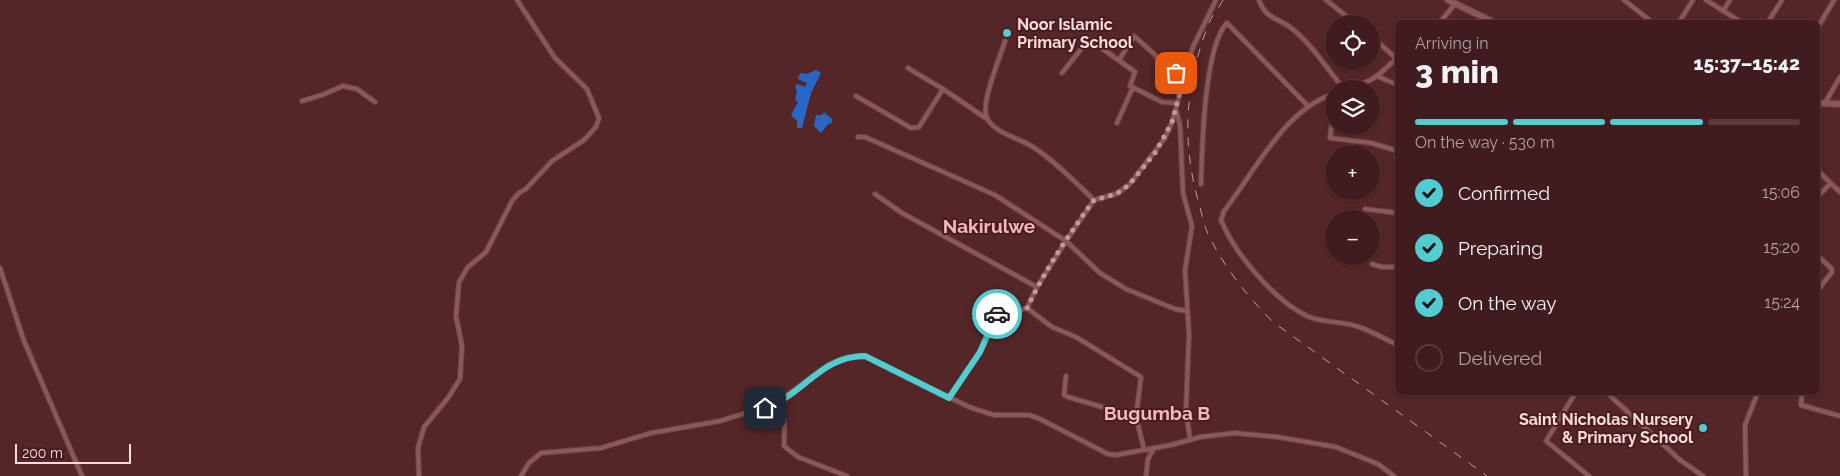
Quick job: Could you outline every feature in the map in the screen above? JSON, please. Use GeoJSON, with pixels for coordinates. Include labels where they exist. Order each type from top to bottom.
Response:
{"type":"FeatureCollection","features":[{"type":"Feature","properties":{"kind":"main road"},"geometry":{"type":"LineString","coordinates":[[1448,0],[1489,20]]}},
{"type":"Feature","properties":{"kind":"main road"},"geometry":{"type":"LineString","coordinates":[[1820,103],[1840,104]]}},
{"type":"Feature","properties":{"kind":"street"},"geometry":{"type":"LineString","coordinates":[[419,476],[418,448],[424,427],[460,379],[462,346],[456,316],[459,282],[468,267],[486,252],[512,201],[519,192],[526,189],[552,161],[584,140],[596,127],[599,118],[598,110],[587,89],[555,58],[517,0]]}},
{"type":"Feature","properties":{"kind":"street"},"geometry":{"type":"LineString","coordinates":[[949,398],[980,352],[999,308],[1005,306],[1017,311],[1027,308],[1037,287],[1066,240],[1094,200],[1116,194],[1129,185],[1165,138],[1176,109],[1193,47],[1216,0]]}},
{"type":"Feature","properties":{"kind":"street"},"geometry":{"type":"LineString","coordinates":[[1258,0],[1272,19],[1289,26],[1337,80]]}},
{"type":"Feature","properties":{"kind":"street"},"geometry":{"type":"LineString","coordinates":[[1326,0],[1345,15]]}},
{"type":"Feature","properties":{"kind":"street"},"geometry":{"type":"LineString","coordinates":[[1624,0],[1649,20]]}},
{"type":"Feature","properties":{"kind":"street"},"geometry":{"type":"LineString","coordinates":[[1680,20],[1693,0]]}},
{"type":"Feature","properties":{"kind":"street"},"geometry":{"type":"LineString","coordinates":[[1706,0],[1738,20]]}},
{"type":"Feature","properties":{"kind":"street"},"geometry":{"type":"LineString","coordinates":[[1723,11],[1730,0]]}},
{"type":"Feature","properties":{"kind":"street"},"geometry":{"type":"LineString","coordinates":[[1769,20],[1782,0]]}},
{"type":"Feature","properties":{"kind":"street"},"geometry":{"type":"LineString","coordinates":[[1820,24],[1834,0]]}},
{"type":"Feature","properties":{"kind":"street"},"geometry":{"type":"LineString","coordinates":[[1442,20],[1455,4]]}},
{"type":"Feature","properties":{"kind":"street"},"geometry":{"type":"LineString","coordinates":[[1201,184],[1208,86],[1220,30],[1227,23],[1308,106]]}},
{"type":"Feature","properties":{"kind":"street"},"geometry":{"type":"LineString","coordinates":[[1119,60],[1134,36],[1154,53],[1168,70],[1185,74]]}},
{"type":"Feature","properties":{"kind":"street"},"geometry":{"type":"LineString","coordinates":[[1062,73],[1089,39],[1136,72],[1130,83],[1133,87],[1162,102],[1177,103]]}},
{"type":"Feature","properties":{"kind":"street"},"geometry":{"type":"LineString","coordinates":[[988,120],[985,114],[987,98],[1005,41]]}},
{"type":"Feature","properties":{"kind":"street"},"geometry":{"type":"LineString","coordinates":[[1380,44],[1395,56]]}},
{"type":"Feature","properties":{"kind":"street"},"geometry":{"type":"LineString","coordinates":[[1373,80],[1379,77],[1395,60]]}},
{"type":"Feature","properties":{"kind":"street"},"geometry":{"type":"LineString","coordinates":[[908,68],[943,89],[988,120],[996,128],[1034,147],[1094,200]]}},
{"type":"Feature","properties":{"kind":"street"},"geometry":{"type":"LineString","coordinates":[[1379,77],[1395,84]]}},
{"type":"Feature","properties":{"kind":"street"},"geometry":{"type":"LineString","coordinates":[[1825,103],[1840,77]]}},
{"type":"Feature","properties":{"kind":"street"},"geometry":{"type":"LineString","coordinates":[[302,101],[322,96],[343,86],[357,90],[375,102]]}},
{"type":"Feature","properties":{"kind":"street"},"geometry":{"type":"LineString","coordinates":[[1117,122],[1133,87]]}},
{"type":"Feature","properties":{"kind":"street"},"geometry":{"type":"LineString","coordinates":[[856,96],[911,128],[919,127],[943,89]]}},
{"type":"Feature","properties":{"kind":"street"},"geometry":{"type":"LineString","coordinates":[[1325,98],[1308,106],[1278,137],[1224,211],[1221,220],[1238,251],[1271,289],[1297,310],[1321,321],[1337,321],[1356,326],[1395,344]]}},
{"type":"Feature","properties":{"kind":"street"},"geometry":{"type":"LineString","coordinates":[[1176,109],[1180,125],[1180,165],[1184,202],[1192,226],[1185,270],[1189,354],[1186,409],[1190,440]]}},
{"type":"Feature","properties":{"kind":"street"},"geometry":{"type":"LineString","coordinates":[[1330,135],[1330,138],[1362,142],[1395,150]]}},
{"type":"Feature","properties":{"kind":"street"},"geometry":{"type":"LineString","coordinates":[[858,138],[865,137],[995,195],[1066,240],[1100,273],[1126,289],[1175,309],[1187,311]]}},
{"type":"Feature","properties":{"kind":"street"},"geometry":{"type":"LineString","coordinates":[[1820,173],[1840,192]]}},
{"type":"Feature","properties":{"kind":"street"},"geometry":{"type":"LineString","coordinates":[[1820,194],[1831,183]]}},
{"type":"Feature","properties":{"kind":"street"},"geometry":{"type":"LineString","coordinates":[[875,194],[902,212],[1037,287]]}},
{"type":"Feature","properties":{"kind":"street"},"geometry":{"type":"LineString","coordinates":[[1365,209],[1395,213]]}},
{"type":"Feature","properties":{"kind":"street"},"geometry":{"type":"LineString","coordinates":[[1820,258],[1831,268],[1832,272],[1820,287]]}},
{"type":"Feature","properties":{"kind":"street"},"geometry":{"type":"LineString","coordinates":[[1375,265],[1395,267]]}},
{"type":"Feature","properties":{"kind":"street"},"geometry":{"type":"LineString","coordinates":[[0,268],[24,341],[82,476]]}},
{"type":"Feature","properties":{"kind":"street"},"geometry":{"type":"LineString","coordinates":[[1027,308],[1052,327],[1076,336],[1137,372],[1141,377],[1136,417],[1144,449]]}},
{"type":"Feature","properties":{"kind":"street"},"geometry":{"type":"LineString","coordinates":[[521,476],[529,463],[541,453],[601,448],[651,433],[720,422],[775,404],[828,365],[856,356],[865,356],[968,407],[994,415],[1029,415],[1108,454],[1154,448],[1235,433],[1278,437],[1336,447],[1378,464],[1394,476]]}},
{"type":"Feature","properties":{"kind":"street"},"geometry":{"type":"LineString","coordinates":[[1066,376],[1063,391],[1064,395],[1068,398],[1136,417]]}},
{"type":"Feature","properties":{"kind":"street"},"geometry":{"type":"LineString","coordinates":[[1574,395],[1546,441],[1589,476]]}},
{"type":"Feature","properties":{"kind":"street"},"geometry":{"type":"LineString","coordinates":[[1609,395],[1680,460],[1703,476]]}},
{"type":"Feature","properties":{"kind":"street"},"geometry":{"type":"LineString","coordinates":[[1746,476],[1745,425],[1757,395]]}},
{"type":"Feature","properties":{"kind":"street"},"geometry":{"type":"LineString","coordinates":[[1802,395],[1801,405],[1840,416]]}},
{"type":"Feature","properties":{"kind":"street"},"geometry":{"type":"LineString","coordinates":[[775,404],[782,411],[785,421],[784,446],[791,454],[847,476]]}},
{"type":"Feature","properties":{"kind":"street"},"geometry":{"type":"LineString","coordinates":[[1146,476],[1148,458],[1154,448]]}},
{"type":"Feature","properties":{"kind":"water"},"geometry":{"type":"Polygon","coordinates":[[[816,70],[821,73],[811,93],[802,128],[797,128],[797,121],[791,115],[798,102],[795,100],[797,92],[795,86],[798,84],[805,87],[807,83],[798,79],[800,73],[807,74],[816,70]]]}},
{"type":"Feature","properties":{"kind":"water"},"geometry":{"type":"Polygon","coordinates":[[[824,112],[832,119],[832,123],[828,124],[821,133],[814,126],[816,115],[822,115],[824,112]]]}},
{"type":"Feature","properties":{"kind":"railway"},"geometry":{"type":"LineString","coordinates":[[1223,0],[1210,20],[1201,46],[1195,68],[1188,113],[1188,135],[1193,181],[1205,227],[1214,246],[1237,281],[1273,322],[1487,476]]}},
{"type":"Feature","properties":{"kind":"way so far"},"geometry":{"type":"LineString","coordinates":[[997,314],[1002,306],[1017,311],[1027,308],[1037,287],[1066,240],[1094,200],[1116,194],[1129,185],[1155,153],[1165,138],[1172,122],[1185,74],[1176,73]]}},
{"type":"Feature","properties":{"kind":"place","name":"Noor Islamic Primary School"},"geometry":{"type":"Point","coordinates":[1007,33]}},
{"type":"Feature","properties":{"kind":"place","name":"Saint Nicholas Nursery & Primary School"},"geometry":{"type":"Point","coordinates":[1703,428]}},
{"type":"Feature","properties":{"kind":"district","name":"Nakirulwe"},"geometry":{"type":"Point","coordinates":[989,226]}},
{"type":"Feature","properties":{"kind":"district","name":"Bugumba B"},"geometry":{"type":"Point","coordinates":[1157,413]}},
{"type":"Feature","properties":{"kind":"route"},"geometry":{"type":"LineString","coordinates":[[765,408],[788,396],[828,365],[844,358],[856,356],[865,356],[949,398],[980,352],[997,314]]}}]}
